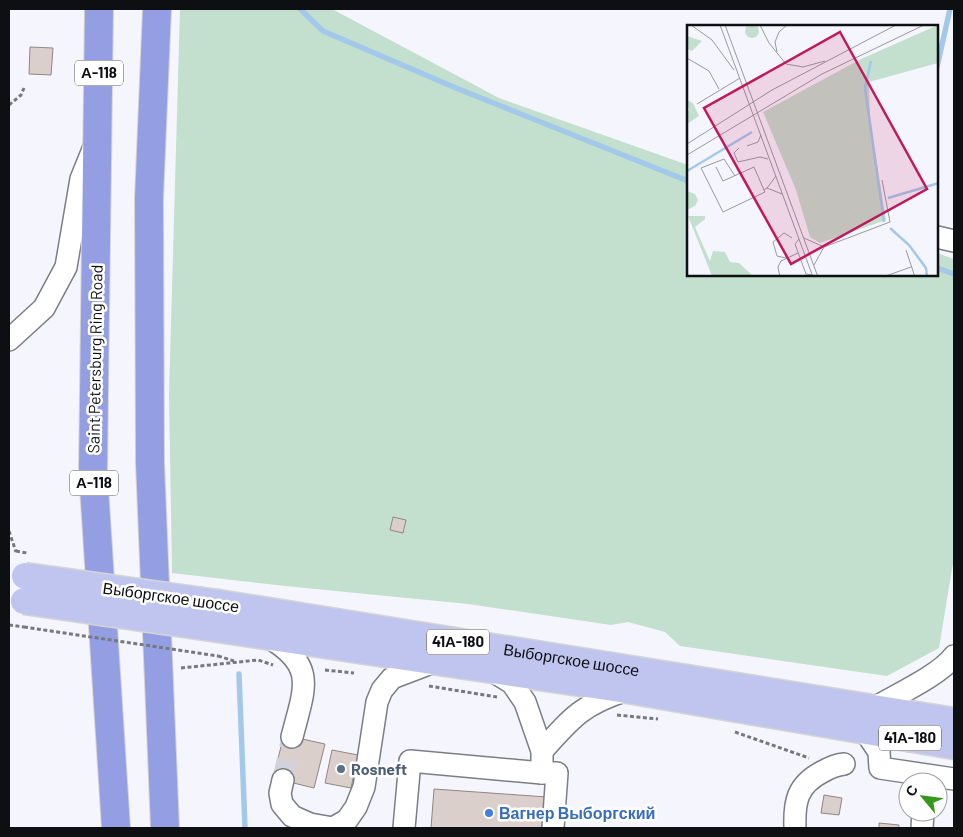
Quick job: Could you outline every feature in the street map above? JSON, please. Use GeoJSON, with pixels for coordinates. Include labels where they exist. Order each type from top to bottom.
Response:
{"type":"FeatureCollection","features":[{"type":"Feature","properties":{"kind":"highway","name":"Saint Petersburg Ring Road"},"geometry":{"type":"LineString","coordinates":[[100,9],[93,470],[116,828]]}},
{"type":"Feature","properties":{"kind":"highway"},"geometry":{"type":"LineString","coordinates":[[157,9],[149,198],[150,453],[165,828]]}},
{"type":"Feature","properties":{"kind":"main road","name":"Выборгское шоссе"},"geometry":{"type":"LineString","coordinates":[[17,581],[218,616],[869,719],[954,746]]}},
{"type":"Feature","properties":{"kind":"main road","name":"Выборгское шоссе"},"geometry":{"type":"LineString","coordinates":[[218,616],[267,636],[627,690],[869,719],[954,721]]}},
{"type":"Feature","properties":{"kind":"street"},"geometry":{"type":"LineString","coordinates":[[9,340],[44,308],[66,267],[81,179],[98,138]]}},
{"type":"Feature","properties":{"kind":"street"},"geometry":{"type":"LineString","coordinates":[[938,237],[954,241]]}},
{"type":"Feature","properties":{"kind":"street"},"geometry":{"type":"LineString","coordinates":[[267,636],[282,645],[293,655],[300,665],[303,677],[303,691],[292,737]]}},
{"type":"Feature","properties":{"kind":"street"},"geometry":{"type":"LineString","coordinates":[[898,772],[880,768],[879,752],[869,719],[931,676],[954,656]]}},
{"type":"Feature","properties":{"kind":"street"},"geometry":{"type":"LineString","coordinates":[[283,780],[280,793],[282,804],[292,816],[310,824],[333,828],[347,820],[356,806],[364,787],[377,702],[382,690],[392,678],[434,662]]}},
{"type":"Feature","properties":{"kind":"street"},"geometry":{"type":"LineString","coordinates":[[491,670],[512,683],[525,702],[542,751],[542,773]]}},
{"type":"Feature","properties":{"kind":"street"},"geometry":{"type":"LineString","coordinates":[[542,751],[579,711],[603,698],[627,690]]}},
{"type":"Feature","properties":{"kind":"street"},"geometry":{"type":"LineString","coordinates":[[404,828],[410,761],[557,773],[553,828]]}},
{"type":"Feature","properties":{"kind":"street"},"geometry":{"type":"LineString","coordinates":[[795,828],[794,812],[801,788],[811,778],[836,765],[844,764]]}},
{"type":"Feature","properties":{"kind":"path"},"geometry":{"type":"LineString","coordinates":[[9,105],[21,95],[24,88]]}},
{"type":"Feature","properties":{"kind":"path"},"geometry":{"type":"LineString","coordinates":[[9,531],[17,581]]}},
{"type":"Feature","properties":{"kind":"path"},"geometry":{"type":"LineString","coordinates":[[9,625],[218,656],[237,662]]}},
{"type":"Feature","properties":{"kind":"path"},"geometry":{"type":"LineString","coordinates":[[175,668],[258,660],[285,668],[303,677]]}},
{"type":"Feature","properties":{"kind":"green space"},"geometry":{"type":"Polygon","coordinates":[[[180,9],[332,9],[499,98],[687,165],[687,276],[938,276],[938,253],[954,259],[954,557],[939,648],[887,676],[680,646],[665,632],[628,622],[611,625],[468,604],[172,573],[169,394],[180,9]]]}},
{"type":"Feature","properties":{"kind":"building"},"geometry":{"type":"Polygon","coordinates":[[[30,47],[53,48],[51,75],[29,74],[30,47]]]}},
{"type":"Feature","properties":{"kind":"building"},"geometry":{"type":"Polygon","coordinates":[[[393,517],[406,520],[403,533],[390,530],[393,517]]]}},
{"type":"Feature","properties":{"kind":"building"},"geometry":{"type":"Polygon","coordinates":[[[284,735],[325,744],[314,788],[273,778],[284,735]]]}},
{"type":"Feature","properties":{"kind":"building","name":"Rosneft"},"geometry":{"type":"Polygon","coordinates":[[[332,750],[358,755],[351,788],[325,783],[332,750]]]}},
{"type":"Feature","properties":{"kind":"building","name":"Вагнер Выборгский"},"geometry":{"type":"Polygon","coordinates":[[[434,789],[547,797],[545,828],[431,828],[434,789]]]}},
{"type":"Feature","properties":{"kind":"building"},"geometry":{"type":"Polygon","coordinates":[[[824,795],[842,798],[839,815],[821,813],[824,795]]]}},
{"type":"Feature","properties":{"kind":"building"},"geometry":{"type":"Polygon","coordinates":[[[879,823],[899,825],[899,828],[879,828],[879,823]]]}},
{"type":"Feature","properties":{"kind":"waterway"},"geometry":{"type":"LineString","coordinates":[[300,9],[323,31],[456,88],[687,181]]}},
{"type":"Feature","properties":{"kind":"waterway"},"geometry":{"type":"LineString","coordinates":[[938,63],[950,9]]}},
{"type":"Feature","properties":{"kind":"waterway"},"geometry":{"type":"LineString","coordinates":[[938,268],[954,274]]}},
{"type":"Feature","properties":{"kind":"waterway"},"geometry":{"type":"LineString","coordinates":[[239,674],[245,828]]}},
{"type":"Feature","properties":{"kind":"tunnel"},"geometry":{"type":"LineString","coordinates":[[283,780],[292,737]]}},
{"type":"Feature","properties":{"kind":"place","name":"Rosneft"},"geometry":{"type":"Point","coordinates":[341,769]}},
{"type":"Feature","properties":{"kind":"place","name":"Вагнер Выборгский"},"geometry":{"type":"Point","coordinates":[489,813]}}]}
